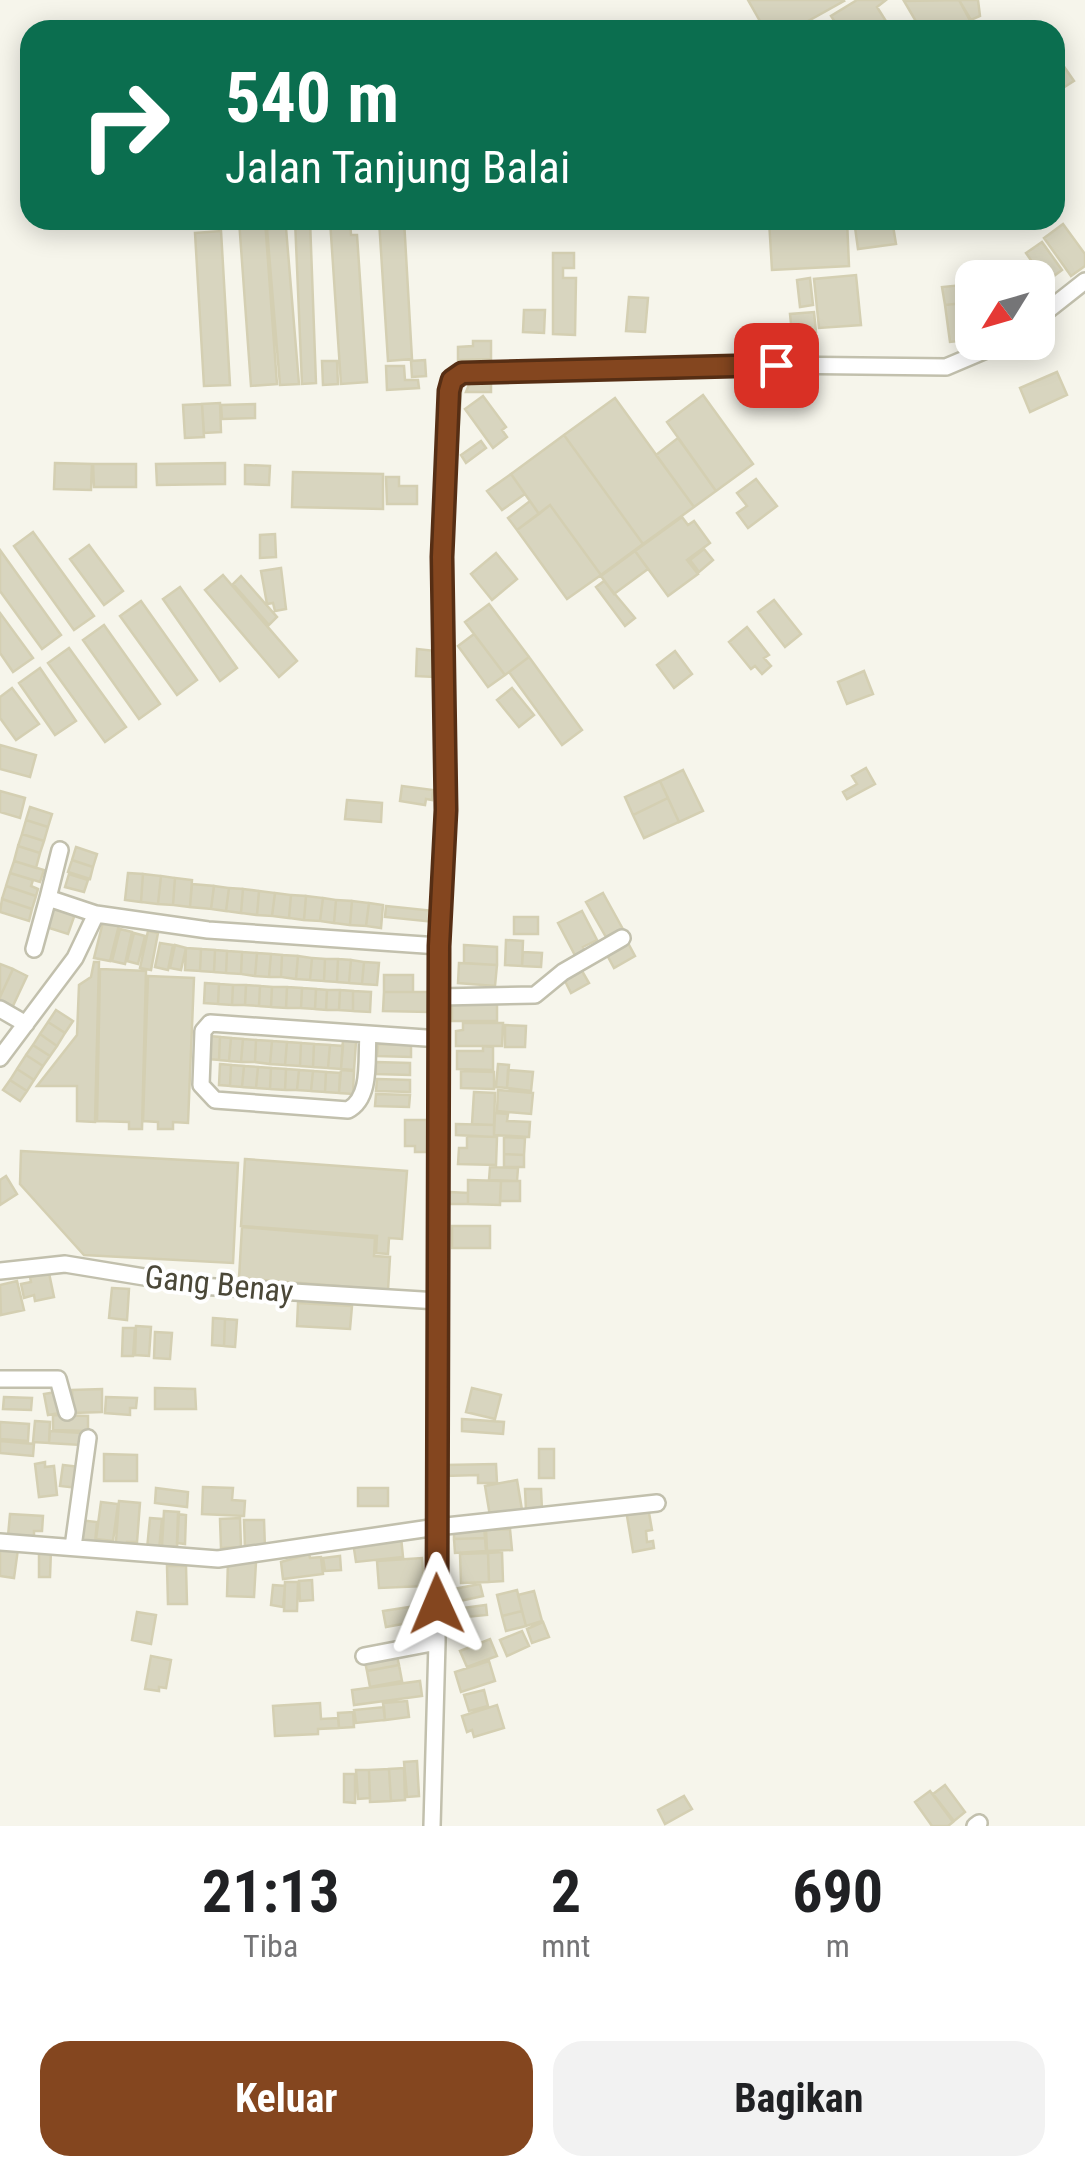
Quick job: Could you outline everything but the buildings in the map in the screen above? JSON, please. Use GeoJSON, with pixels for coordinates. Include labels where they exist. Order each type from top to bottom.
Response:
{"type":"FeatureCollection","features":[{"type":"Feature","properties":{"kind":"street"},"geometry":{"type":"LineString","coordinates":[[1055,305],[1085,281]]}},
{"type":"Feature","properties":{"kind":"street"},"geometry":{"type":"LineString","coordinates":[[432,1826],[437,1642],[439,946],[446,810],[442,557],[449,391],[456,376],[776,365],[946,367],[963,360]]}},
{"type":"Feature","properties":{"kind":"street"},"geometry":{"type":"LineString","coordinates":[[34,948],[60,850]]}},
{"type":"Feature","properties":{"kind":"street"},"geometry":{"type":"LineString","coordinates":[[48,898],[96,914],[208,930],[439,946]]}},
{"type":"Feature","properties":{"kind":"street"},"geometry":{"type":"LineString","coordinates":[[0,1058],[76,958],[96,914]]}},
{"type":"Feature","properties":{"kind":"street"},"geometry":{"type":"LineString","coordinates":[[440,998],[535,995],[564,972],[622,938]]}},
{"type":"Feature","properties":{"kind":"street"},"geometry":{"type":"LineString","coordinates":[[0,1009],[26,1024]]}},
{"type":"Feature","properties":{"kind":"street"},"geometry":{"type":"LineString","coordinates":[[368,1035],[364,1091],[357,1106],[348,1110],[215,1100],[201,1085],[202,1031],[210,1023],[440,1039]]}},
{"type":"Feature","properties":{"kind":"street","name":"Gang Benay"},"geometry":{"type":"LineString","coordinates":[[0,1271],[65,1264],[198,1286],[438,1301]]}},
{"type":"Feature","properties":{"kind":"street"},"geometry":{"type":"LineString","coordinates":[[0,1379],[61,1380],[67,1412]]}},
{"type":"Feature","properties":{"kind":"street"},"geometry":{"type":"LineString","coordinates":[[74,1547],[88,1438]]}},
{"type":"Feature","properties":{"kind":"street"},"geometry":{"type":"LineString","coordinates":[[0,1542],[218,1559],[437,1528],[657,1503]]}},
{"type":"Feature","properties":{"kind":"street"},"geometry":{"type":"LineString","coordinates":[[364,1656],[437,1642]]}},
{"type":"Feature","properties":{"kind":"route"},"geometry":{"type":"LineString","coordinates":[[437,1604],[439,946],[446,810],[442,557],[452,380],[462,373],[776,365]]}}]}
